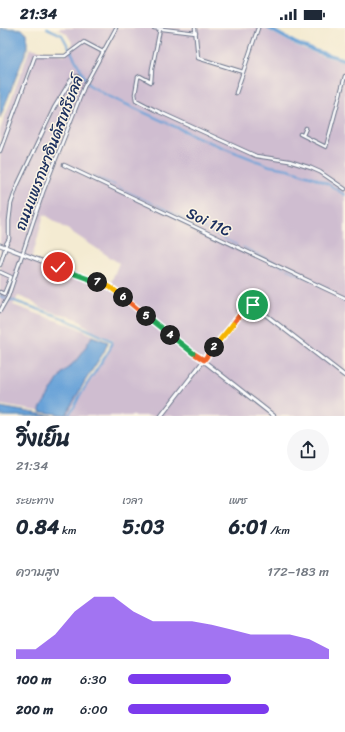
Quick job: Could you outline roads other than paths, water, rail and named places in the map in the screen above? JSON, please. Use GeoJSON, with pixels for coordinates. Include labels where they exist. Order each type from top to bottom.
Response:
{"type":"FeatureCollection","features":[{"type":"Feature","properties":{"kind":"street","name":"ถนนแพรกษาอินดัสเทรียลล์"},"geometry":{"type":"LineString","coordinates":[[0,312],[8,297],[24,254],[43,192],[84,86],[116,28]]}},
{"type":"Feature","properties":{"kind":"street"},"geometry":{"type":"LineString","coordinates":[[154,28],[196,33]]}},
{"type":"Feature","properties":{"kind":"street"},"geometry":{"type":"LineString","coordinates":[[195,28],[198,58],[243,72]]}},
{"type":"Feature","properties":{"kind":"street"},"geometry":{"type":"LineString","coordinates":[[236,93],[258,28]]}},
{"type":"Feature","properties":{"kind":"street"},"geometry":{"type":"LineString","coordinates":[[160,29],[152,68],[151,82],[140,76],[138,77],[135,94],[136,100],[148,107],[256,156],[289,161],[311,168],[320,172],[345,189]]}},
{"type":"Feature","properties":{"kind":"street"},"geometry":{"type":"LineString","coordinates":[[0,151],[35,56],[65,56],[84,42],[103,52]]}},
{"type":"Feature","properties":{"kind":"street"},"geometry":{"type":"LineString","coordinates":[[0,266],[9,239],[9,221],[17,186],[54,108],[71,80],[77,76]]}},
{"type":"Feature","properties":{"kind":"street"},"geometry":{"type":"LineString","coordinates":[[306,128],[302,135],[326,147],[345,76]]}},
{"type":"Feature","properties":{"kind":"street","name":"Soi 11C"},"geometry":{"type":"LineString","coordinates":[[64,165],[345,298]]}},
{"type":"Feature","properties":{"kind":"street"},"geometry":{"type":"LineString","coordinates":[[0,245],[6,245],[24,254],[110,287],[274,416]]}},
{"type":"Feature","properties":{"kind":"street"},"geometry":{"type":"LineString","coordinates":[[0,272],[11,277],[4,294],[0,292]]}},
{"type":"Feature","properties":{"kind":"street"},"geometry":{"type":"LineString","coordinates":[[161,416],[247,305],[251,304],[345,376]]}},
{"type":"Feature","properties":{"kind":"water"},"geometry":{"type":"Polygon","coordinates":[[[0,28],[22,29],[27,34],[27,49],[0,118],[0,28]]]}},
{"type":"Feature","properties":{"kind":"water"},"geometry":{"type":"Polygon","coordinates":[[[92,336],[108,342],[104,352],[85,381],[66,415],[40,412],[40,409],[62,373],[79,358],[92,336]]]}},
{"type":"Feature","properties":{"kind":"water"},"geometry":{"type":"Polygon","coordinates":[[[0,407],[52,416],[0,416],[0,407]]]}},
{"type":"Feature","properties":{"kind":"waterway"},"geometry":{"type":"LineString","coordinates":[[47,28],[62,35],[89,85],[108,96],[204,140],[270,166],[288,169],[313,177],[328,184],[345,195]]}},
{"type":"Feature","properties":{"kind":"waterway"},"geometry":{"type":"LineString","coordinates":[[268,28],[295,43],[345,60]]}},
{"type":"Feature","properties":{"kind":"waterway"},"geometry":{"type":"LineString","coordinates":[[93,176],[115,185]]}},
{"type":"Feature","properties":{"kind":"waterway"},"geometry":{"type":"LineString","coordinates":[[118,187],[154,204]]}},
{"type":"Feature","properties":{"kind":"waterway"},"geometry":{"type":"LineString","coordinates":[[157,205],[185,219]]}},
{"type":"Feature","properties":{"kind":"waterway"},"geometry":{"type":"LineString","coordinates":[[188,220],[207,230]]}},
{"type":"Feature","properties":{"kind":"waterway"},"geometry":{"type":"LineString","coordinates":[[210,232],[237,245]]}},
{"type":"Feature","properties":{"kind":"waterway"},"geometry":{"type":"LineString","coordinates":[[243,247],[269,260]]}},
{"type":"Feature","properties":{"kind":"waterway"},"geometry":{"type":"LineString","coordinates":[[271,261],[284,267]]}},
{"type":"Feature","properties":{"kind":"waterway"},"geometry":{"type":"LineString","coordinates":[[287,269],[314,281]]}},
{"type":"Feature","properties":{"kind":"waterway"},"geometry":{"type":"LineString","coordinates":[[317,283],[328,289]]}},
{"type":"Feature","properties":{"kind":"waterway"},"geometry":{"type":"LineString","coordinates":[[0,296],[63,318],[112,341],[110,349],[68,416]]}}]}
